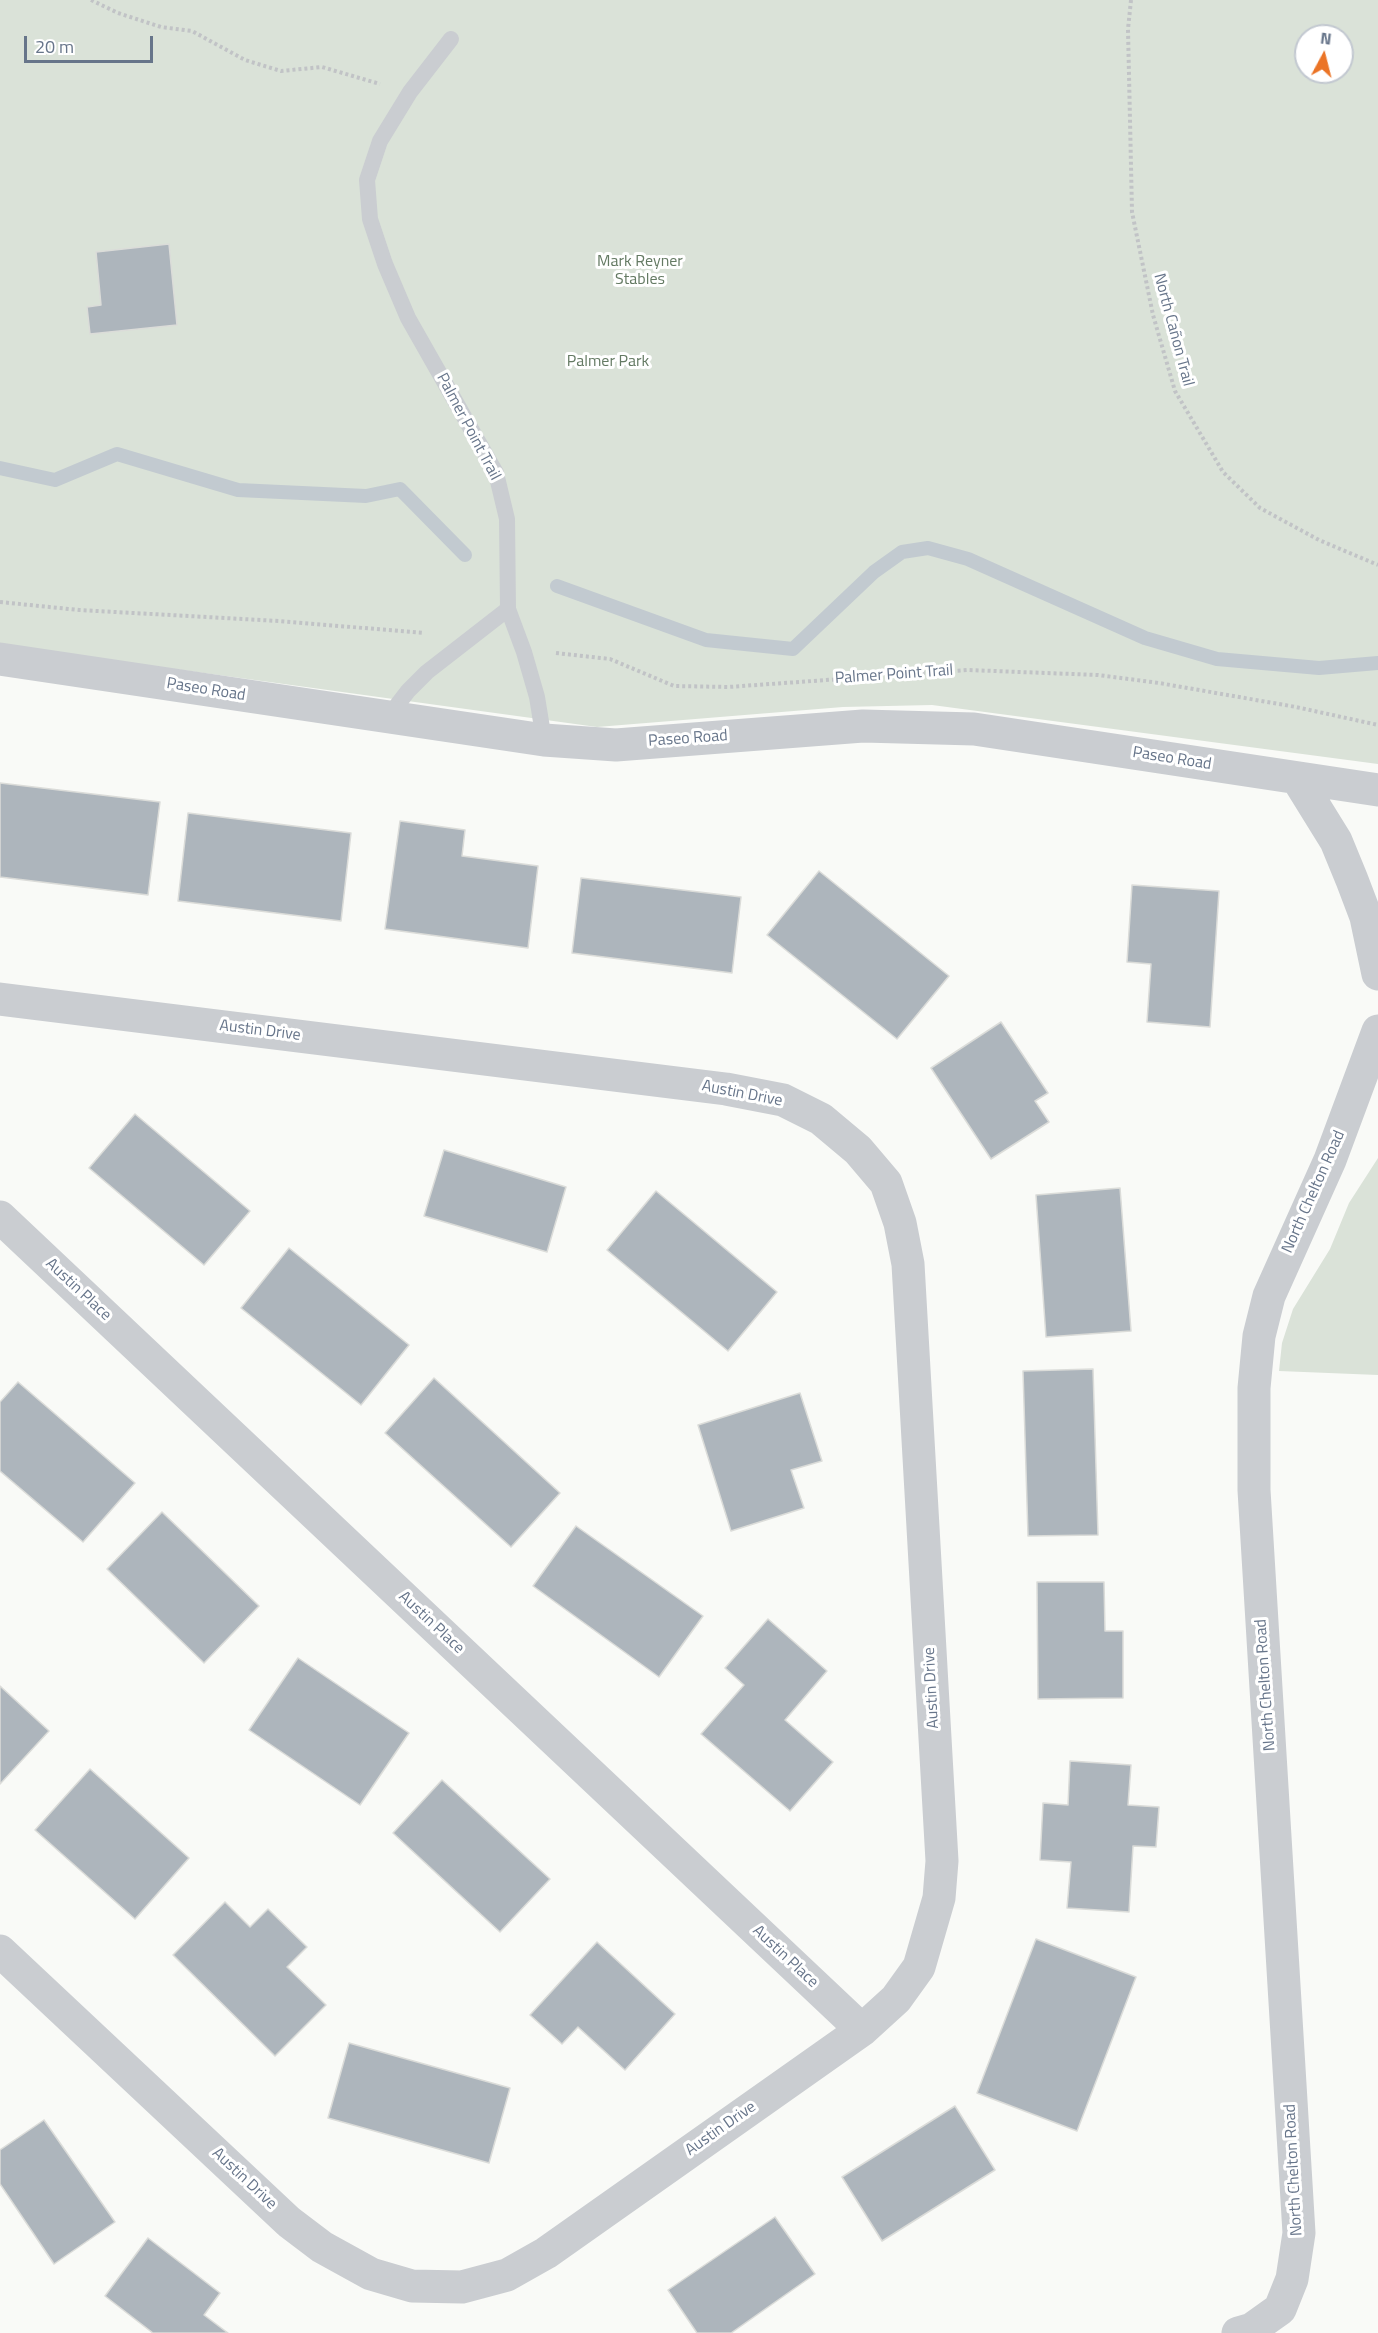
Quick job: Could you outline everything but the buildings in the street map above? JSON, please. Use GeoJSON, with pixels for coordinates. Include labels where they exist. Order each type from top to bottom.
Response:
{"type":"FeatureCollection","features":[{"type":"Feature","properties":{"kind":"street","name":"Paseo Road"},"geometry":{"type":"LineString","coordinates":[[0,659],[544,740],[615,745],[863,726],[974,729],[1378,790]]}},
{"type":"Feature","properties":{"kind":"street"},"geometry":{"type":"LineString","coordinates":[[1298,778],[1336,841],[1352,880],[1366,917],[1378,974]]}},
{"type":"Feature","properties":{"kind":"street","name":"Austin Drive"},"geometry":{"type":"LineString","coordinates":[[0,999],[726,1089],[783,1100],[821,1119],[858,1150],[886,1184],[900,1223],[908,1264],[942,1861],[939,1899],[919,1967],[896,1999],[862,2030],[546,2253],[507,2275],[462,2287],[412,2286],[371,2274],[322,2247],[290,2222],[0,1951]]}},
{"type":"Feature","properties":{"kind":"street","name":"North Chelton Road"},"geometry":{"type":"LineString","coordinates":[[1238,2333],[1252,2329],[1280,2309],[1292,2279],[1299,2233],[1254,1490],[1254,1388],[1259,1336],[1269,1296],[1330,1160],[1378,1031]]}},
{"type":"Feature","properties":{"kind":"street","name":"Austin Place"},"geometry":{"type":"LineString","coordinates":[[0,1217],[862,2030]]}},
{"type":"Feature","properties":{"kind":"lane","name":"Palmer Point Trail"},"geometry":{"type":"LineString","coordinates":[[451,39],[410,92],[380,141],[367,180],[370,219],[385,264],[408,318],[496,473],[507,519],[508,609],[524,652]]}},
{"type":"Feature","properties":{"kind":"lane"},"geometry":{"type":"LineString","coordinates":[[388,717],[408,691],[427,672],[508,609]]}},
{"type":"Feature","properties":{"kind":"lane"},"geometry":{"type":"LineString","coordinates":[[524,652],[537,698],[544,740]]}},
{"type":"Feature","properties":{"kind":"path"},"geometry":{"type":"LineString","coordinates":[[91,0],[118,13],[161,27],[192,31],[245,60],[281,71],[322,67],[410,92]]}},
{"type":"Feature","properties":{"kind":"path","name":"North Cañon Trail"},"geometry":{"type":"LineString","coordinates":[[1131,0],[1128,29],[1132,212],[1153,315],[1175,391],[1223,472],[1260,508],[1319,540],[1378,565]]}},
{"type":"Feature","properties":{"kind":"path"},"geometry":{"type":"LineString","coordinates":[[0,602],[79,610],[429,633],[468,640]]}},
{"type":"Feature","properties":{"kind":"path","name":"Palmer Point Trail"},"geometry":{"type":"LineString","coordinates":[[524,652],[610,659],[674,686],[728,687],[968,670],[1098,675],[1159,683],[1296,707],[1378,725]]}},
{"type":"Feature","properties":{"kind":"green space","name":"Palmer Park"},"geometry":{"type":"Polygon","coordinates":[[[0,0],[1378,0],[1378,764],[932,705],[843,707],[597,727],[0,645],[0,0]]]}},
{"type":"Feature","properties":{"kind":"green space"},"geometry":{"type":"Polygon","coordinates":[[[1378,1158],[1378,1375],[1279,1371],[1282,1343],[1293,1309],[1330,1249],[1349,1203],[1378,1158]]]}},
{"type":"Feature","properties":{"kind":"waterway"},"geometry":{"type":"LineString","coordinates":[[0,468],[55,480],[117,454],[238,490],[366,496],[400,489],[465,555]]}},
{"type":"Feature","properties":{"kind":"waterway"},"geometry":{"type":"LineString","coordinates":[[557,586],[706,640],[793,649],[874,572],[902,552],[928,548],[968,559],[1145,638],[1217,659],[1319,668],[1378,663]]}},
{"type":"Feature","properties":{"kind":"park label","name":"Mark Reyner Stables"},"geometry":{"type":"Point","coordinates":[640,271]}}]}
